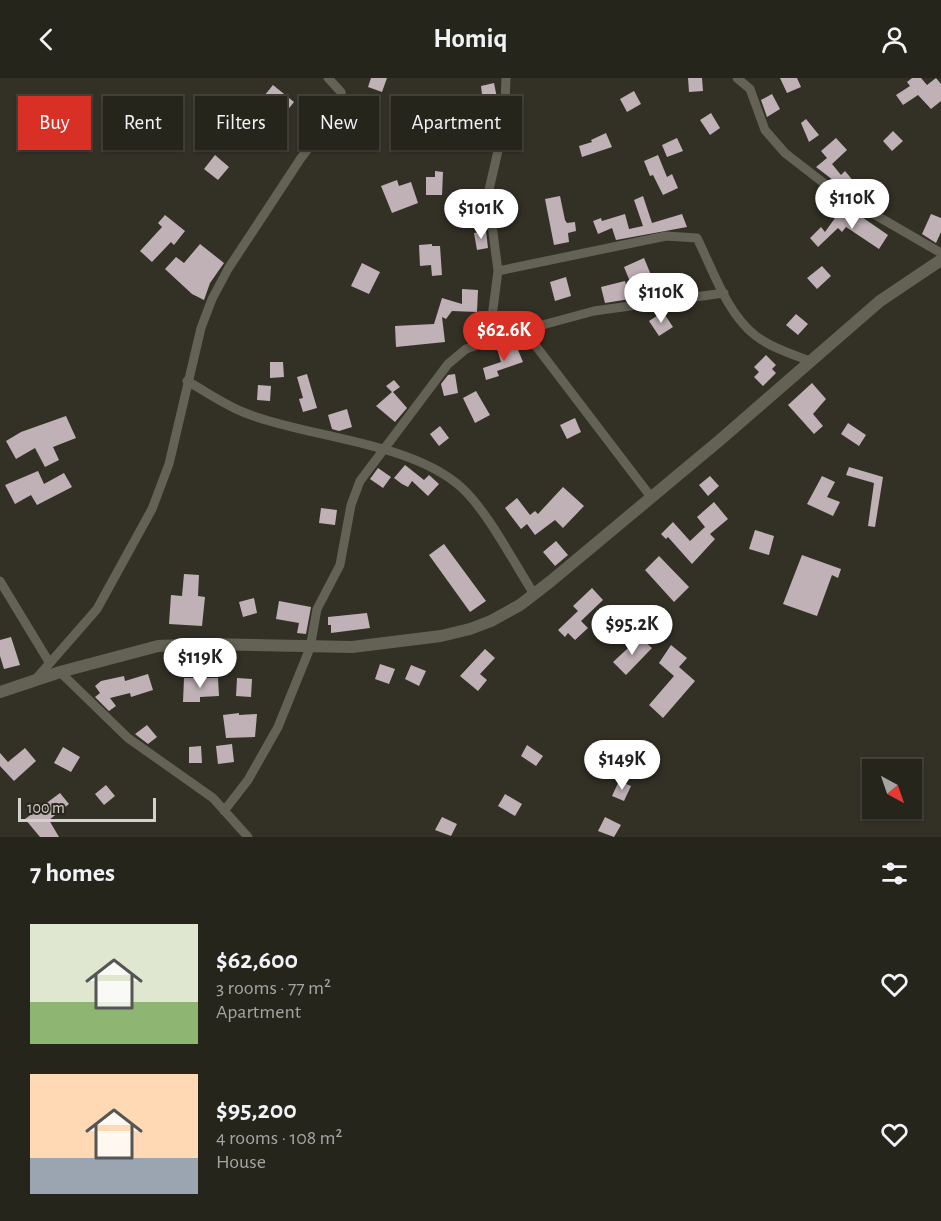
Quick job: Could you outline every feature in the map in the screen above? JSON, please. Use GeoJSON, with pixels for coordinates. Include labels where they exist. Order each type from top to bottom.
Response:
{"type":"FeatureCollection","features":[{"type":"Feature","properties":{"kind":"street"},"geometry":{"type":"LineString","coordinates":[[33,681],[97,609],[152,508],[169,464],[201,328],[228,269],[301,158],[342,105],[341,92],[328,78]]}},
{"type":"Feature","properties":{"kind":"street"},"geometry":{"type":"LineString","coordinates":[[485,342],[490,332],[498,271],[488,194],[504,125],[506,78]]}},
{"type":"Feature","properties":{"kind":"street"},"geometry":{"type":"LineString","coordinates":[[0,692],[60,672],[158,646],[205,644],[310,648],[396,643],[470,630],[520,605],[534,594],[880,301],[940,258],[834,191],[785,153],[765,130],[750,89],[737,78]]}},
{"type":"Feature","properties":{"kind":"street"},"geometry":{"type":"LineString","coordinates":[[498,271],[666,236],[697,238],[736,314],[755,335],[771,345],[810,361]]}},
{"type":"Feature","properties":{"kind":"street"},"geometry":{"type":"LineString","coordinates":[[224,811],[268,749],[310,648],[317,609],[340,565],[354,493],[383,450],[448,364],[466,350],[485,342],[505,340],[546,324],[594,311],[724,293]]}},
{"type":"Feature","properties":{"kind":"street"},"geometry":{"type":"LineString","coordinates":[[526,333],[651,497]]}},
{"type":"Feature","properties":{"kind":"street"},"geometry":{"type":"LineString","coordinates":[[188,381],[248,414],[383,450],[435,468],[462,488],[481,510],[534,594]]}},
{"type":"Feature","properties":{"kind":"street"},"geometry":{"type":"LineString","coordinates":[[0,581],[49,662]]}},
{"type":"Feature","properties":{"kind":"street"},"geometry":{"type":"LineString","coordinates":[[60,672],[128,738],[198,786],[248,837]]}},
{"type":"Feature","properties":{"kind":"building"},"geometry":{"type":"Polygon","coordinates":[[[371,78],[387,78],[382,92],[368,87],[371,78]]]}},
{"type":"Feature","properties":{"kind":"building"},"geometry":{"type":"Polygon","coordinates":[[[688,78],[702,78],[703,91],[689,92],[688,78]]]}},
{"type":"Feature","properties":{"kind":"building"},"geometry":{"type":"Polygon","coordinates":[[[780,78],[797,78],[801,87],[787,93],[780,78]]]}},
{"type":"Feature","properties":{"kind":"building"},"geometry":{"type":"Polygon","coordinates":[[[912,78],[921,78],[927,85],[936,78],[941,84],[941,101],[931,109],[918,95],[903,105],[896,95],[910,86],[907,82],[912,78]]]}},
{"type":"Feature","properties":{"kind":"building"},"geometry":{"type":"Polygon","coordinates":[[[494,83],[497,96],[482,96],[481,86],[494,83]]]}},
{"type":"Feature","properties":{"kind":"building"},"geometry":{"type":"Polygon","coordinates":[[[273,85],[287,96],[264,96],[273,85]]]}},
{"type":"Feature","properties":{"kind":"building"},"geometry":{"type":"Polygon","coordinates":[[[634,91],[641,104],[627,112],[620,99],[634,91]]]}},
{"type":"Feature","properties":{"kind":"building"},"geometry":{"type":"Polygon","coordinates":[[[772,94],[780,109],[767,117],[761,100],[772,94]]]}},
{"type":"Feature","properties":{"kind":"building"},"geometry":{"type":"Polygon","coordinates":[[[287,96],[294,102],[287,111],[287,96]]]}},
{"type":"Feature","properties":{"kind":"building"},"geometry":{"type":"Polygon","coordinates":[[[711,113],[720,128],[710,135],[700,120],[711,113]]]}},
{"type":"Feature","properties":{"kind":"building"},"geometry":{"type":"Polygon","coordinates":[[[806,119],[819,135],[809,142],[801,123],[806,119]]]}},
{"type":"Feature","properties":{"kind":"building"},"geometry":{"type":"Polygon","coordinates":[[[893,131],[903,141],[892,151],[883,141],[893,131]]]}},
{"type":"Feature","properties":{"kind":"building"},"geometry":{"type":"Polygon","coordinates":[[[606,133],[612,147],[582,157],[579,146],[592,142],[591,140],[606,133]]]}},
{"type":"Feature","properties":{"kind":"building"},"geometry":{"type":"Polygon","coordinates":[[[677,138],[683,151],[667,157],[662,145],[677,138]]]}},
{"type":"Feature","properties":{"kind":"building"},"geometry":{"type":"Polygon","coordinates":[[[836,138],[847,150],[832,164],[841,175],[845,171],[855,183],[846,190],[816,167],[827,158],[821,151],[836,138]]]}},
{"type":"Feature","properties":{"kind":"building"},"geometry":{"type":"Polygon","coordinates":[[[215,155],[229,167],[218,180],[204,169],[215,155]]]}},
{"type":"Feature","properties":{"kind":"building"},"geometry":{"type":"Polygon","coordinates":[[[658,155],[667,177],[672,174],[678,188],[663,195],[653,175],[650,176],[644,161],[658,155]]]}},
{"type":"Feature","properties":{"kind":"building"},"geometry":{"type":"Polygon","coordinates":[[[435,171],[443,172],[442,195],[426,195],[426,177],[435,177],[435,171]]]}},
{"type":"Feature","properties":{"kind":"building"},"geometry":{"type":"Polygon","coordinates":[[[397,180],[399,186],[411,182],[418,203],[392,213],[381,186],[397,180]]]}},
{"type":"Feature","properties":{"kind":"building"},"geometry":{"type":"Polygon","coordinates":[[[472,190],[474,217],[457,218],[455,191],[472,190]]]}},
{"type":"Feature","properties":{"kind":"building"},"geometry":{"type":"Polygon","coordinates":[[[560,196],[565,220],[567,223],[575,222],[576,231],[568,233],[569,242],[554,245],[545,199],[560,196]]]}},
{"type":"Feature","properties":{"kind":"building"},"geometry":{"type":"Polygon","coordinates":[[[643,196],[652,223],[682,214],[687,227],[616,240],[612,228],[598,234],[593,221],[601,218],[602,221],[625,214],[629,229],[643,226],[634,200],[643,196]]]}},
{"type":"Feature","properties":{"kind":"building"},"geometry":{"type":"Polygon","coordinates":[[[840,211],[854,221],[859,215],[888,235],[879,249],[846,227],[842,232],[838,228],[818,247],[810,238],[821,227],[825,232],[840,211]]]}},
{"type":"Feature","properties":{"kind":"building"},"geometry":{"type":"Polygon","coordinates":[[[931,214],[941,218],[941,232],[936,243],[922,234],[931,214]]]}},
{"type":"Feature","properties":{"kind":"building"},"geometry":{"type":"Polygon","coordinates":[[[165,215],[185,231],[174,245],[171,242],[152,262],[140,251],[162,227],[158,223],[165,215]]]}},
{"type":"Feature","properties":{"kind":"building"},"geometry":{"type":"Polygon","coordinates":[[[486,231],[488,248],[477,250],[474,233],[486,231]]]}},
{"type":"Feature","properties":{"kind":"building"},"geometry":{"type":"Polygon","coordinates":[[[200,244],[224,263],[210,283],[204,300],[192,294],[165,269],[176,257],[184,263],[200,244]]]}},
{"type":"Feature","properties":{"kind":"building"},"geometry":{"type":"Polygon","coordinates":[[[432,244],[432,246],[440,246],[442,275],[432,276],[431,265],[420,266],[419,245],[432,244]]]}},
{"type":"Feature","properties":{"kind":"building"},"geometry":{"type":"Polygon","coordinates":[[[644,258],[651,275],[631,284],[624,267],[644,258]]]}},
{"type":"Feature","properties":{"kind":"building"},"geometry":{"type":"Polygon","coordinates":[[[362,263],[380,272],[369,294],[351,286],[362,263]]]}},
{"type":"Feature","properties":{"kind":"building"},"geometry":{"type":"Polygon","coordinates":[[[822,266],[831,276],[817,289],[807,278],[822,266]]]}},
{"type":"Feature","properties":{"kind":"building"},"geometry":{"type":"Polygon","coordinates":[[[566,277],[571,296],[555,301],[550,282],[566,277]]]}},
{"type":"Feature","properties":{"kind":"building"},"geometry":{"type":"Polygon","coordinates":[[[625,281],[630,299],[605,303],[601,287],[625,281]]]}},
{"type":"Feature","properties":{"kind":"building"},"geometry":{"type":"Polygon","coordinates":[[[462,289],[478,290],[477,312],[452,311],[446,319],[442,317],[445,342],[396,347],[395,326],[434,324],[442,298],[462,304],[462,289]]]}},
{"type":"Feature","properties":{"kind":"building"},"geometry":{"type":"Polygon","coordinates":[[[663,312],[673,327],[659,336],[649,321],[663,312]]]}},
{"type":"Feature","properties":{"kind":"building"},"geometry":{"type":"Polygon","coordinates":[[[796,314],[808,324],[798,335],[786,325],[796,314]]]}},
{"type":"Feature","properties":{"kind":"building"},"geometry":{"type":"Polygon","coordinates":[[[516,345],[523,362],[497,371],[499,376],[486,380],[483,368],[501,362],[498,352],[516,345]]]}},
{"type":"Feature","properties":{"kind":"building"},"geometry":{"type":"Polygon","coordinates":[[[766,355],[776,365],[772,369],[776,373],[763,386],[754,377],[759,372],[754,367],[766,355]]]}},
{"type":"Feature","properties":{"kind":"building"},"geometry":{"type":"Polygon","coordinates":[[[270,362],[283,362],[284,377],[270,378],[270,362]]]}},
{"type":"Feature","properties":{"kind":"building"},"geometry":{"type":"Polygon","coordinates":[[[307,374],[317,408],[303,412],[299,399],[303,398],[297,377],[307,374]]]}},
{"type":"Feature","properties":{"kind":"building"},"geometry":{"type":"Polygon","coordinates":[[[455,374],[458,393],[444,396],[441,384],[448,375],[455,374]]]}},
{"type":"Feature","properties":{"kind":"building"},"geometry":{"type":"Polygon","coordinates":[[[394,380],[400,387],[393,392],[407,408],[395,422],[376,406],[392,392],[386,386],[394,380]]]}},
{"type":"Feature","properties":{"kind":"building"},"geometry":{"type":"Polygon","coordinates":[[[812,383],[826,399],[813,414],[823,426],[814,434],[788,405],[812,383]]]}},
{"type":"Feature","properties":{"kind":"building"},"geometry":{"type":"Polygon","coordinates":[[[258,385],[271,386],[270,401],[257,400],[258,385]]]}},
{"type":"Feature","properties":{"kind":"building"},"geometry":{"type":"Polygon","coordinates":[[[476,391],[490,415],[475,423],[463,398],[476,391]]]}},
{"type":"Feature","properties":{"kind":"building"},"geometry":{"type":"Polygon","coordinates":[[[347,409],[352,427],[339,431],[332,429],[328,415],[347,409]]]}},
{"type":"Feature","properties":{"kind":"building"},"geometry":{"type":"Polygon","coordinates":[[[66,416],[76,438],[53,447],[59,460],[45,467],[35,448],[16,459],[6,441],[21,432],[66,416]]]}},
{"type":"Feature","properties":{"kind":"building"},"geometry":{"type":"Polygon","coordinates":[[[575,418],[581,432],[567,439],[560,425],[575,418]]]}},
{"type":"Feature","properties":{"kind":"building"},"geometry":{"type":"Polygon","coordinates":[[[848,423],[866,435],[859,446],[841,434],[848,423]]]}},
{"type":"Feature","properties":{"kind":"building"},"geometry":{"type":"Polygon","coordinates":[[[440,426],[449,438],[439,446],[430,434],[440,426]]]}},
{"type":"Feature","properties":{"kind":"building"},"geometry":{"type":"Polygon","coordinates":[[[405,465],[424,480],[429,475],[439,484],[428,496],[412,481],[408,487],[402,484],[394,478],[405,465]]]}},
{"type":"Feature","properties":{"kind":"building"},"geometry":{"type":"Polygon","coordinates":[[[849,467],[883,477],[875,527],[868,526],[874,483],[846,475],[849,467]]]}},
{"type":"Feature","properties":{"kind":"building"},"geometry":{"type":"Polygon","coordinates":[[[378,468],[391,477],[383,488],[370,479],[378,468]]]}},
{"type":"Feature","properties":{"kind":"building"},"geometry":{"type":"Polygon","coordinates":[[[38,471],[44,484],[64,473],[72,487],[37,505],[31,495],[15,504],[5,485],[38,471]]]}},
{"type":"Feature","properties":{"kind":"building"},"geometry":{"type":"Polygon","coordinates":[[[710,476],[719,486],[708,496],[699,485],[710,476]]]}},
{"type":"Feature","properties":{"kind":"building"},"geometry":{"type":"Polygon","coordinates":[[[822,476],[835,482],[827,497],[840,502],[833,516],[807,504],[822,476]]]}},
{"type":"Feature","properties":{"kind":"building"},"geometry":{"type":"Polygon","coordinates":[[[563,487],[584,506],[563,528],[555,520],[535,535],[527,524],[521,529],[505,508],[517,498],[530,515],[535,511],[538,514],[563,487]]]}},
{"type":"Feature","properties":{"kind":"building"},"geometry":{"type":"Polygon","coordinates":[[[714,502],[728,519],[710,534],[715,539],[692,564],[668,537],[666,539],[661,534],[673,522],[690,541],[705,527],[697,517],[714,502]]]}},
{"type":"Feature","properties":{"kind":"building"},"geometry":{"type":"Polygon","coordinates":[[[321,508],[337,510],[335,525],[319,523],[321,508]]]}},
{"type":"Feature","properties":{"kind":"building"},"geometry":{"type":"Polygon","coordinates":[[[755,530],[774,536],[769,555],[749,549],[755,530]]]}},
{"type":"Feature","properties":{"kind":"building"},"geometry":{"type":"Polygon","coordinates":[[[556,541],[568,555],[555,566],[543,552],[556,541]]]}},
{"type":"Feature","properties":{"kind":"building"},"geometry":{"type":"Polygon","coordinates":[[[444,544],[486,601],[470,612],[429,555],[444,544]]]}},
{"type":"Feature","properties":{"kind":"building"},"geometry":{"type":"Polygon","coordinates":[[[802,555],[841,569],[838,578],[832,575],[817,616],[783,604],[802,555]]]}},
{"type":"Feature","properties":{"kind":"building"},"geometry":{"type":"Polygon","coordinates":[[[659,556],[689,587],[674,602],[645,570],[659,556]]]}},
{"type":"Feature","properties":{"kind":"building"},"geometry":{"type":"Polygon","coordinates":[[[184,574],[199,575],[198,596],[205,597],[202,626],[169,624],[171,595],[182,596],[184,574]]]}},
{"type":"Feature","properties":{"kind":"building"},"geometry":{"type":"Polygon","coordinates":[[[592,588],[603,600],[581,621],[588,628],[575,640],[568,633],[565,637],[558,630],[578,611],[573,606],[592,588]]]}},
{"type":"Feature","properties":{"kind":"building"},"geometry":{"type":"Polygon","coordinates":[[[254,598],[257,613],[243,617],[239,602],[254,598]]]}},
{"type":"Feature","properties":{"kind":"building"},"geometry":{"type":"Polygon","coordinates":[[[279,601],[311,607],[306,634],[297,633],[299,623],[276,619],[279,601]]]}},
{"type":"Feature","properties":{"kind":"building"},"geometry":{"type":"Polygon","coordinates":[[[367,613],[370,628],[331,633],[328,617],[367,613]]]}},
{"type":"Feature","properties":{"kind":"building"},"geometry":{"type":"Polygon","coordinates":[[[11,637],[20,665],[4,669],[0,656],[0,640],[11,637]]]}},
{"type":"Feature","properties":{"kind":"building"},"geometry":{"type":"Polygon","coordinates":[[[640,637],[652,648],[626,675],[613,662],[640,637]]]}},
{"type":"Feature","properties":{"kind":"building"},"geometry":{"type":"Polygon","coordinates":[[[671,645],[687,658],[679,667],[695,681],[663,718],[649,705],[674,676],[659,663],[671,645]]]}},
{"type":"Feature","properties":{"kind":"building"},"geometry":{"type":"Polygon","coordinates":[[[485,649],[495,658],[480,674],[487,680],[478,691],[460,676],[485,649]]]}},
{"type":"Feature","properties":{"kind":"building"},"geometry":{"type":"Polygon","coordinates":[[[380,664],[395,669],[389,684],[375,679],[380,664]]]}},
{"type":"Feature","properties":{"kind":"building"},"geometry":{"type":"Polygon","coordinates":[[[411,665],[426,671],[419,686],[405,679],[411,665]]]}},
{"type":"Feature","properties":{"kind":"building"},"geometry":{"type":"Polygon","coordinates":[[[148,674],[153,690],[131,697],[130,693],[110,698],[116,706],[109,711],[95,697],[100,693],[95,686],[101,681],[124,676],[125,681],[148,674]]]}},
{"type":"Feature","properties":{"kind":"building"},"geometry":{"type":"Polygon","coordinates":[[[184,678],[218,678],[219,696],[200,697],[200,702],[183,702],[184,678]]]}},
{"type":"Feature","properties":{"kind":"building"},"geometry":{"type":"Polygon","coordinates":[[[237,678],[252,679],[251,697],[236,696],[237,678]]]}},
{"type":"Feature","properties":{"kind":"building"},"geometry":{"type":"Polygon","coordinates":[[[239,713],[239,715],[257,714],[255,737],[226,738],[223,715],[239,713]]]}},
{"type":"Feature","properties":{"kind":"building"},"geometry":{"type":"Polygon","coordinates":[[[147,725],[157,737],[148,744],[135,734],[147,725]]]}},
{"type":"Feature","properties":{"kind":"building"},"geometry":{"type":"Polygon","coordinates":[[[232,744],[234,762],[218,764],[216,746],[232,744]]]}},
{"type":"Feature","properties":{"kind":"building"},"geometry":{"type":"Polygon","coordinates":[[[527,745],[543,756],[536,766],[521,756],[527,745]]]}},
{"type":"Feature","properties":{"kind":"building"},"geometry":{"type":"Polygon","coordinates":[[[201,746],[202,763],[189,763],[189,747],[201,746]]]}},
{"type":"Feature","properties":{"kind":"building"},"geometry":{"type":"Polygon","coordinates":[[[63,747],[80,757],[71,772],[54,763],[63,747]]]}},
{"type":"Feature","properties":{"kind":"building"},"geometry":{"type":"Polygon","coordinates":[[[25,748],[36,761],[14,781],[0,766],[0,753],[8,762],[25,748]]]}},
{"type":"Feature","properties":{"kind":"building"},"geometry":{"type":"Polygon","coordinates":[[[619,781],[631,786],[624,801],[612,796],[619,781]]]}},
{"type":"Feature","properties":{"kind":"building"},"geometry":{"type":"Polygon","coordinates":[[[106,785],[115,796],[104,805],[95,794],[106,785]]]}},
{"type":"Feature","properties":{"kind":"building"},"geometry":{"type":"Polygon","coordinates":[[[60,793],[69,804],[49,820],[59,837],[40,837],[25,819],[60,793]]]}},
{"type":"Feature","properties":{"kind":"building"},"geometry":{"type":"Polygon","coordinates":[[[505,794],[522,804],[515,816],[498,806],[505,794]]]}},
{"type":"Feature","properties":{"kind":"building"},"geometry":{"type":"Polygon","coordinates":[[[442,817],[457,824],[451,836],[435,830],[442,817]]]}},
{"type":"Feature","properties":{"kind":"building"},"geometry":{"type":"Polygon","coordinates":[[[605,817],[621,825],[614,837],[598,831],[605,817]]]}}]}
